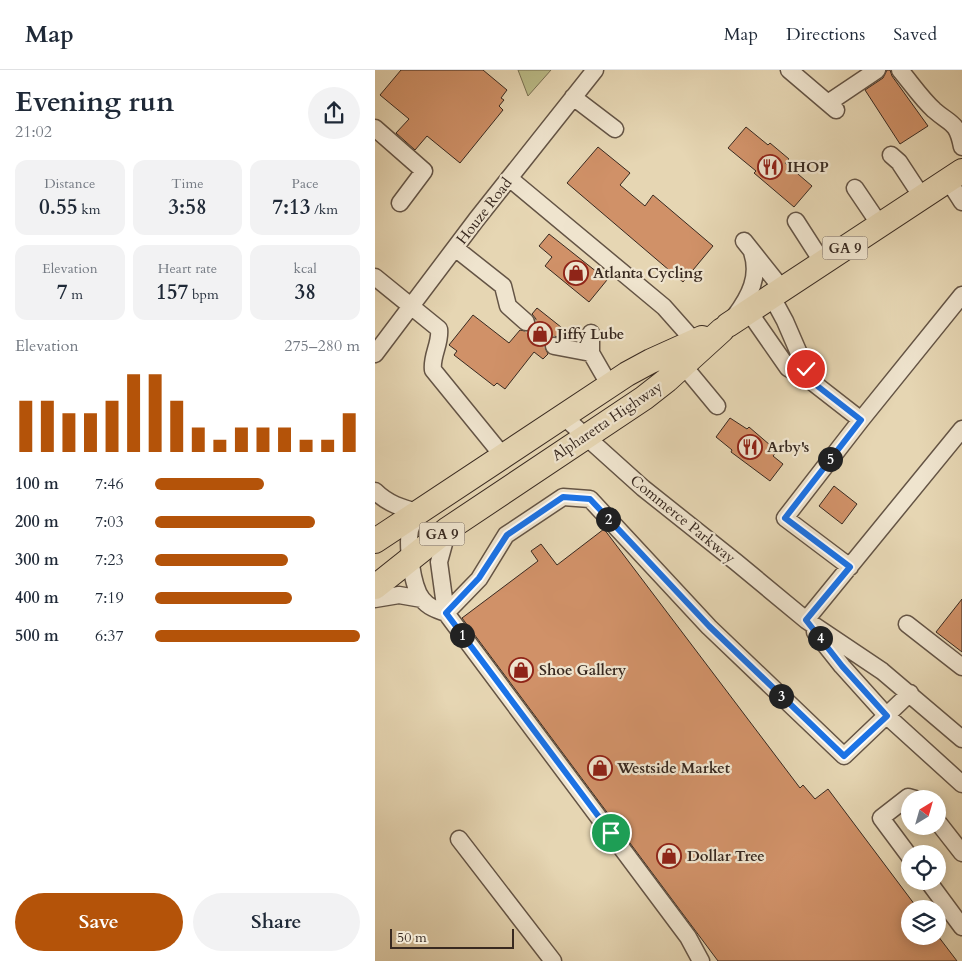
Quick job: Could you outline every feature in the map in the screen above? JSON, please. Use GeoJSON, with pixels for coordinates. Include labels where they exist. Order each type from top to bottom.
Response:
{"type":"FeatureCollection","features":[{"type":"Feature","properties":{"kind":"highway","name":"GA 9"},"geometry":{"type":"LineString","coordinates":[[728,325],[955,176]]}},
{"type":"Feature","properties":{"kind":"highway","name":"Alpharetta Highway"},"geometry":{"type":"LineString","coordinates":[[375,542],[610,386],[651,361],[722,330],[645,398],[585,436],[448,529],[375,587]]}},
{"type":"Feature","properties":{"kind":"street","name":"Houze Road"},"geometry":{"type":"LineString","coordinates":[[375,354],[509,178],[595,70]]}},
{"type":"Feature","properties":{"kind":"street"},"geometry":{"type":"LineString","coordinates":[[789,70],[832,107],[877,70]]}},
{"type":"Feature","properties":{"kind":"street"},"geometry":{"type":"LineString","coordinates":[[900,70],[934,110],[953,122],[962,146]]}},
{"type":"Feature","properties":{"kind":"street"},"geometry":{"type":"LineString","coordinates":[[573,97],[615,129]]}},
{"type":"Feature","properties":{"kind":"street"},"geometry":{"type":"LineString","coordinates":[[375,128],[424,171],[400,203]]}},
{"type":"Feature","properties":{"kind":"street"},"geometry":{"type":"LineString","coordinates":[[891,155],[899,162],[922,198]]}},
{"type":"Feature","properties":{"kind":"street"},"geometry":{"type":"LineString","coordinates":[[955,176],[962,202]]}},
{"type":"Feature","properties":{"kind":"street"},"geometry":{"type":"LineString","coordinates":[[509,178],[663,307],[695,342]]}},
{"type":"Feature","properties":{"kind":"street"},"geometry":{"type":"LineString","coordinates":[[855,188],[880,225]]}},
{"type":"Feature","properties":{"kind":"street"},"geometry":{"type":"LineString","coordinates":[[796,221],[823,263]]}},
{"type":"Feature","properties":{"kind":"street"},"geometry":{"type":"LineString","coordinates":[[728,325],[741,309],[754,282],[756,265],[748,246],[778,293],[785,321],[811,381]]}},
{"type":"Feature","properties":{"kind":"street"},"geometry":{"type":"LineString","coordinates":[[455,248],[503,286],[508,306],[526,322]]}},
{"type":"Feature","properties":{"kind":"street"},"geometry":{"type":"LineString","coordinates":[[375,277],[439,329],[432,363],[433,370],[503,456]]}},
{"type":"Feature","properties":{"kind":"street"},"geometry":{"type":"LineString","coordinates":[[850,567],[785,518],[962,295]]}},
{"type":"Feature","properties":{"kind":"street"},"geometry":{"type":"LineString","coordinates":[[749,312],[788,368],[811,381],[861,420]]}},
{"type":"Feature","properties":{"kind":"street"},"geometry":{"type":"LineString","coordinates":[[591,333],[591,353],[610,386]]}},
{"type":"Feature","properties":{"kind":"street"},"geometry":{"type":"LineString","coordinates":[[554,346],[591,353]]}},
{"type":"Feature","properties":{"kind":"street"},"geometry":{"type":"LineString","coordinates":[[683,365],[717,406]]}},
{"type":"Feature","properties":{"kind":"street","name":"Commerce Parkway"},"geometry":{"type":"LineString","coordinates":[[563,416],[643,488],[737,562],[806,620],[882,671],[962,739]]}},
{"type":"Feature","properties":{"kind":"street"},"geometry":{"type":"LineString","coordinates":[[806,620],[962,429]]}},
{"type":"Feature","properties":{"kind":"street"},"geometry":{"type":"LineString","coordinates":[[375,492],[397,506],[419,512],[410,530],[411,557],[417,588],[422,599],[431,608],[446,613]]}},
{"type":"Feature","properties":{"kind":"street"},"geometry":{"type":"LineString","coordinates":[[446,613],[479,578],[507,535],[563,497],[590,499],[709,626],[844,756],[910,693]]}},
{"type":"Feature","properties":{"kind":"street"},"geometry":{"type":"LineString","coordinates":[[448,529],[439,562],[446,613],[689,937],[701,961]]}},
{"type":"Feature","properties":{"kind":"street"},"geometry":{"type":"LineString","coordinates":[[375,599],[399,595],[422,599]]}},
{"type":"Feature","properties":{"kind":"street","name":"Commerce Parkway"},"geometry":{"type":"LineString","coordinates":[[806,620],[842,666],[887,716],[962,784]]}},
{"type":"Feature","properties":{"kind":"street"},"geometry":{"type":"LineString","coordinates":[[907,624],[962,667]]}},
{"type":"Feature","properties":{"kind":"street"},"geometry":{"type":"LineString","coordinates":[[901,802],[881,818],[901,845]]}},
{"type":"Feature","properties":{"kind":"street"},"geometry":{"type":"LineString","coordinates":[[946,833],[962,853]]}},
{"type":"Feature","properties":{"kind":"street"},"geometry":{"type":"LineString","coordinates":[[459,839],[553,961]]}},
{"type":"Feature","properties":{"kind":"street"},"geometry":{"type":"LineString","coordinates":[[935,890],[962,927]]}},
{"type":"Feature","properties":{"kind":"green space"},"geometry":{"type":"Polygon","coordinates":[[[518,70],[551,70],[528,96],[518,70]]]}},
{"type":"Feature","properties":{"kind":"building"},"geometry":{"type":"Polygon","coordinates":[[[401,70],[483,70],[507,90],[501,98],[504,100],[499,106],[503,110],[460,163],[427,136],[415,150],[396,133],[409,119],[380,95],[401,70]]]}},
{"type":"Feature","properties":{"kind":"building"},"geometry":{"type":"Polygon","coordinates":[[[887,70],[890,70],[892,76],[928,126],[900,144],[865,90],[883,78],[887,70]]]}},
{"type":"Feature","properties":{"kind":"building","name":"IHOP"},"geometry":{"type":"Polygon","coordinates":[[[746,127],[789,159],[785,163],[812,186],[794,207],[754,173],[756,171],[728,148],[746,127]]]}},
{"type":"Feature","properties":{"kind":"building"},"geometry":{"type":"Polygon","coordinates":[[[598,147],[630,173],[620,185],[645,206],[653,195],[713,246],[683,282],[567,183],[598,147]]]}},
{"type":"Feature","properties":{"kind":"building","name":"Atlanta Cycling"},"geometry":{"type":"Polygon","coordinates":[[[549,234],[607,280],[589,302],[545,266],[552,257],[539,246],[549,234]]]}},
{"type":"Feature","properties":{"kind":"building"},"geometry":{"type":"Polygon","coordinates":[[[537,308],[566,331],[561,337],[551,336],[547,339],[544,345],[548,354],[543,359],[534,352],[505,389],[497,383],[494,386],[454,355],[457,351],[449,345],[473,315],[509,343],[520,330],[529,332],[534,328],[536,319],[532,314],[537,308]]]}},
{"type":"Feature","properties":{"kind":"building","name":"Arby's"},"geometry":{"type":"Polygon","coordinates":[[[730,418],[747,429],[749,427],[777,451],[773,456],[783,464],[770,481],[731,452],[732,450],[716,437],[730,418]]]}},
{"type":"Feature","properties":{"kind":"building"},"geometry":{"type":"Polygon","coordinates":[[[834,486],[857,504],[842,524],[819,506],[834,486]]]}},
{"type":"Feature","properties":{"kind":"building"},"geometry":{"type":"Polygon","coordinates":[[[604,529],[800,788],[803,785],[815,799],[828,789],[901,886],[901,890],[904,890],[911,900],[901,900],[901,945],[945,945],[957,961],[718,961],[462,618],[538,561],[531,551],[541,544],[557,565],[604,529]]]}},
{"type":"Feature","properties":{"kind":"building"},"geometry":{"type":"Polygon","coordinates":[[[962,599],[962,652],[936,632],[962,599]]]}},
{"type":"Feature","properties":{"kind":"tunnel"},"geometry":{"type":"LineString","coordinates":[[526,322],[554,346]]}},
{"type":"Feature","properties":{"kind":"place","name":"IHOP"},"geometry":{"type":"Point","coordinates":[770,167]}},
{"type":"Feature","properties":{"kind":"place","name":"Atlanta Cycling"},"geometry":{"type":"Point","coordinates":[576,273]}},
{"type":"Feature","properties":{"kind":"place","name":"Jiffy Lube"},"geometry":{"type":"Point","coordinates":[540,334]}},
{"type":"Feature","properties":{"kind":"place","name":"Arby's"},"geometry":{"type":"Point","coordinates":[750,447]}},
{"type":"Feature","properties":{"kind":"place","name":"Shoe Gallery"},"geometry":{"type":"Point","coordinates":[521,670]}},
{"type":"Feature","properties":{"kind":"place","name":"Westside Market"},"geometry":{"type":"Point","coordinates":[600,768]}},
{"type":"Feature","properties":{"kind":"place","name":"Dollar Tree"},"geometry":{"type":"Point","coordinates":[669,856]}},
{"type":"Feature","properties":{"kind":"route"},"geometry":{"type":"LineString","coordinates":[[611,833],[446,613],[479,578],[507,535],[563,497],[590,499],[709,626],[844,756],[887,716],[863,692],[806,620],[850,567],[785,518],[861,420],[811,381],[806,369]]}}]}
